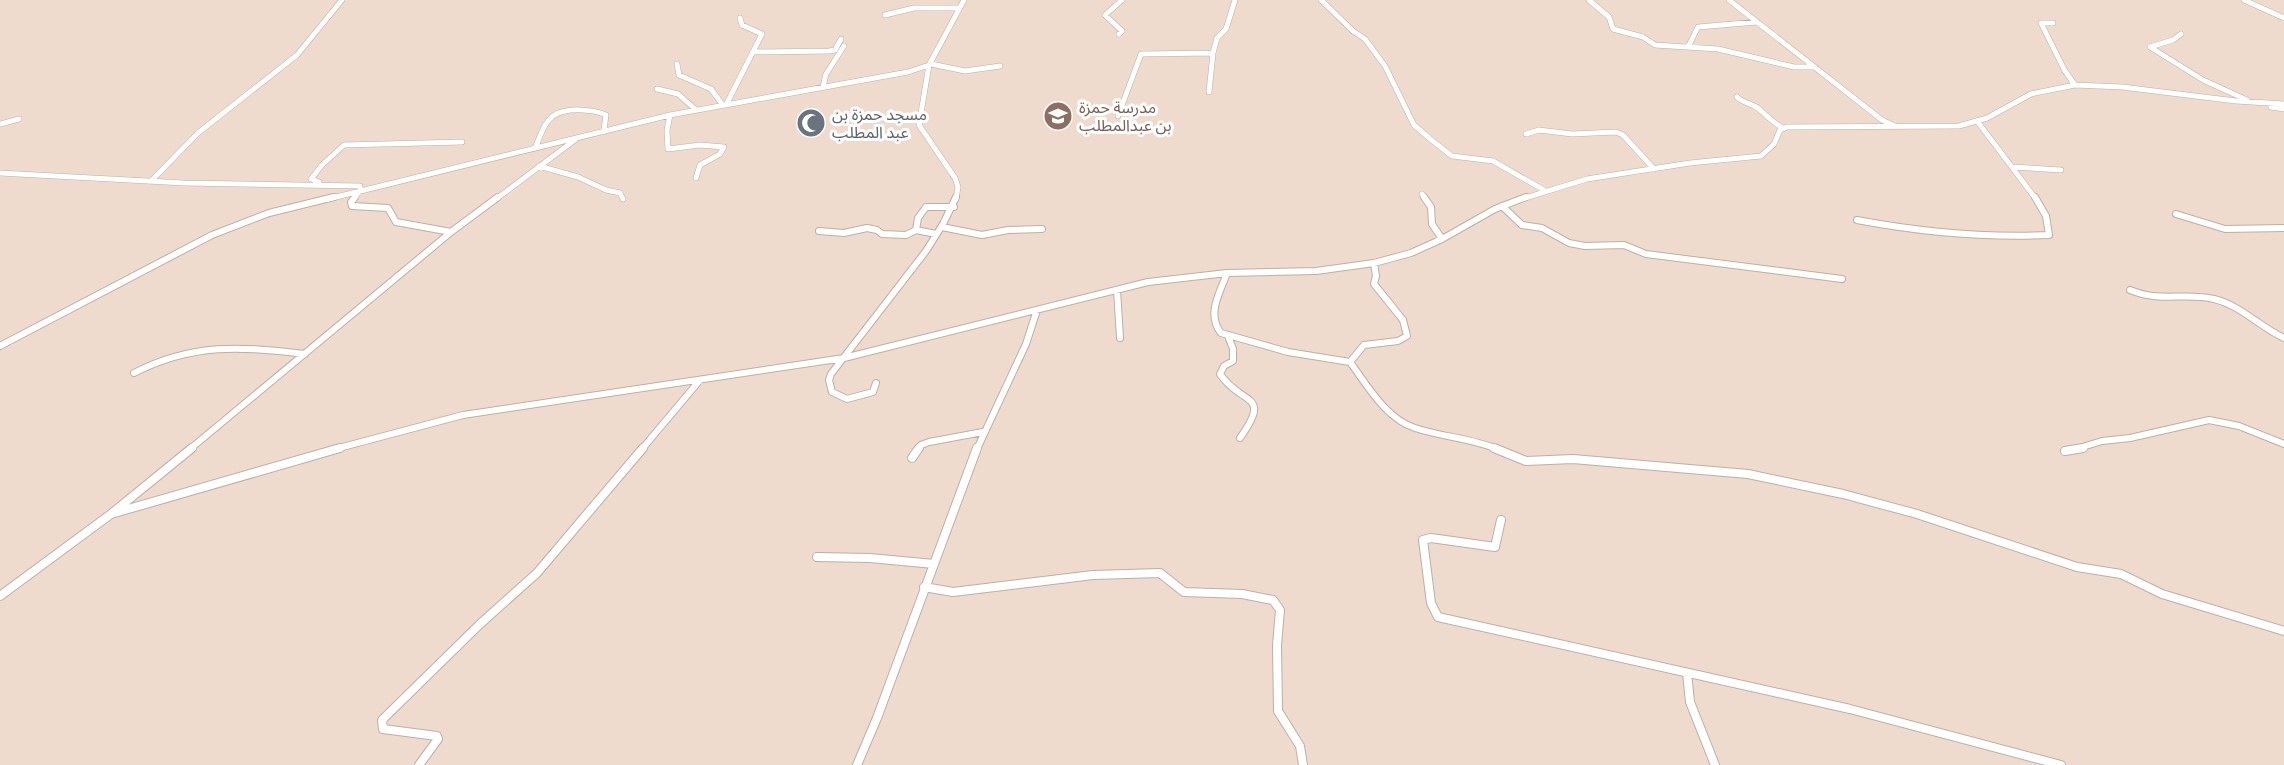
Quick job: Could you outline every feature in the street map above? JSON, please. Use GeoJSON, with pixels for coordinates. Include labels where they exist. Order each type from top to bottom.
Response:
{"type":"FeatureCollection","features":[{"type":"Feature","properties":{"kind":"street"},"geometry":{"type":"LineString","coordinates":[[151,181],[204,128],[297,55],[342,0]]}},
{"type":"Feature","properties":{"kind":"street"},"geometry":{"type":"LineString","coordinates":[[876,383],[873,392],[854,400],[844,400],[832,392],[829,380],[831,374],[890,300],[954,207],[958,194],[956,182],[919,125],[930,65],[964,0]]}},
{"type":"Feature","properties":{"kind":"street"},"geometry":{"type":"LineString","coordinates":[[1119,34],[1122,31],[1118,25],[1105,15],[1122,0]]}},
{"type":"Feature","properties":{"kind":"street"},"geometry":{"type":"LineString","coordinates":[[1209,92],[1217,38],[1226,29],[1235,0]]}},
{"type":"Feature","properties":{"kind":"street"},"geometry":{"type":"LineString","coordinates":[[1321,0],[1353,31],[1365,39],[1385,66],[1414,125],[1429,138],[1452,156],[1493,161],[1544,190]]}},
{"type":"Feature","properties":{"kind":"street"},"geometry":{"type":"LineString","coordinates":[[1589,0],[1609,17],[1616,31],[1636,34],[1655,45],[1745,54],[1794,67],[1815,67]]}},
{"type":"Feature","properties":{"kind":"street"},"geometry":{"type":"LineString","coordinates":[[1730,0],[1815,67],[1882,124]]}},
{"type":"Feature","properties":{"kind":"street"},"geometry":{"type":"LineString","coordinates":[[2244,0],[2284,18]]}},
{"type":"Feature","properties":{"kind":"street"},"geometry":{"type":"LineString","coordinates":[[885,15],[914,8],[959,8]]}},
{"type":"Feature","properties":{"kind":"street"},"geometry":{"type":"LineString","coordinates":[[725,104],[762,34],[742,25],[740,18]]}},
{"type":"Feature","properties":{"kind":"street"},"geometry":{"type":"LineString","coordinates":[[1689,47],[1696,30],[1704,25],[1757,22]]}},
{"type":"Feature","properties":{"kind":"street"},"geometry":{"type":"LineString","coordinates":[[2054,23],[2041,23],[2055,46],[2066,74],[2075,85]]}},
{"type":"Feature","properties":{"kind":"street"},"geometry":{"type":"LineString","coordinates":[[2181,34],[2173,40],[2150,47],[2203,80],[2252,102]]}},
{"type":"Feature","properties":{"kind":"street"},"geometry":{"type":"LineString","coordinates":[[753,52],[829,51],[836,49],[842,39]]}},
{"type":"Feature","properties":{"kind":"street"},"geometry":{"type":"LineString","coordinates":[[823,87],[826,74],[844,46]]}},
{"type":"Feature","properties":{"kind":"street"},"geometry":{"type":"LineString","coordinates":[[1118,116],[1141,54],[1213,53]]}},
{"type":"Feature","properties":{"kind":"street"},"geometry":{"type":"LineString","coordinates":[[677,64],[679,75],[711,89],[725,104]]}},
{"type":"Feature","properties":{"kind":"street"},"geometry":{"type":"LineString","coordinates":[[0,346],[245,220],[361,189],[695,109],[908,72],[930,65],[965,71],[1000,66]]}},
{"type":"Feature","properties":{"kind":"street"},"geometry":{"type":"LineString","coordinates":[[1737,97],[1743,103],[1757,107],[1768,119],[1783,128],[1882,124],[1900,128],[1940,128],[1987,118],[2031,94],[2075,85],[2122,87],[2284,109]]}},
{"type":"Feature","properties":{"kind":"street"},"geometry":{"type":"LineString","coordinates":[[657,89],[678,93],[695,109]]}},
{"type":"Feature","properties":{"kind":"street"},"geometry":{"type":"LineString","coordinates":[[2236,101],[2284,104]]}},
{"type":"Feature","properties":{"kind":"street"},"geometry":{"type":"LineString","coordinates":[[536,146],[547,124],[556,114],[588,110],[603,112],[606,115],[604,130]]}},
{"type":"Feature","properties":{"kind":"street"},"geometry":{"type":"LineString","coordinates":[[670,115],[667,130],[668,149],[700,145],[724,147],[720,154],[700,165],[696,178]]}},
{"type":"Feature","properties":{"kind":"street"},"geometry":{"type":"LineString","coordinates":[[0,124],[19,119]]}},
{"type":"Feature","properties":{"kind":"street"},"geometry":{"type":"LineString","coordinates":[[1857,220],[1905,229],[1962,235],[2011,237],[2049,235],[2050,230],[2045,214],[2001,154],[1987,130],[1977,121]]}},
{"type":"Feature","properties":{"kind":"street"},"geometry":{"type":"LineString","coordinates":[[111,514],[342,447],[463,415],[844,358],[1148,282],[1227,273],[1316,271],[1374,263],[1411,253],[1502,206],[1544,190],[1587,179],[1654,168],[1761,156],[1768,151],[1783,128]]}},
{"type":"Feature","properties":{"kind":"street"},"geometry":{"type":"LineString","coordinates":[[1526,134],[1539,130],[1572,134],[1616,132],[1623,135],[1654,168]]}},
{"type":"Feature","properties":{"kind":"street"},"geometry":{"type":"LineString","coordinates":[[0,596],[111,514],[451,232],[580,136]]}},
{"type":"Feature","properties":{"kind":"street"},"geometry":{"type":"LineString","coordinates":[[335,186],[336,184],[313,182],[311,179],[322,165],[344,145],[462,142]]}},
{"type":"Feature","properties":{"kind":"street"},"geometry":{"type":"LineString","coordinates":[[539,165],[620,193],[623,199]]}},
{"type":"Feature","properties":{"kind":"street"},"geometry":{"type":"LineString","coordinates":[[2012,167],[2061,170]]}},
{"type":"Feature","properties":{"kind":"street"},"geometry":{"type":"LineString","coordinates":[[0,173],[151,181],[375,186]]}},
{"type":"Feature","properties":{"kind":"street"},"geometry":{"type":"LineString","coordinates":[[361,189],[351,202],[352,206],[388,208],[396,222],[451,232]]}},
{"type":"Feature","properties":{"kind":"street"},"geometry":{"type":"LineString","coordinates":[[1422,195],[1431,207],[1429,215],[1431,225],[1442,239]]}},
{"type":"Feature","properties":{"kind":"street"},"geometry":{"type":"LineString","coordinates":[[1502,206],[1522,225],[1542,228],[1562,240],[1577,245],[1624,245],[1646,254],[1842,279]]}},
{"type":"Feature","properties":{"kind":"street"},"geometry":{"type":"LineString","coordinates":[[916,230],[918,218],[927,207],[954,207]]}},
{"type":"Feature","properties":{"kind":"street"},"geometry":{"type":"LineString","coordinates":[[2176,214],[2225,229],[2284,228]]}},
{"type":"Feature","properties":{"kind":"street"},"geometry":{"type":"LineString","coordinates":[[942,227],[982,235],[1008,230],[1042,229]]}},
{"type":"Feature","properties":{"kind":"street"},"geometry":{"type":"LineString","coordinates":[[819,231],[844,233],[867,228],[877,230],[882,234],[901,236],[916,230],[936,234]]}},
{"type":"Feature","properties":{"kind":"street"},"geometry":{"type":"LineString","coordinates":[[1350,362],[1361,347],[1367,344],[1403,339],[1408,333],[1403,320],[1374,284],[1376,276],[1374,263]]}},
{"type":"Feature","properties":{"kind":"street"},"geometry":{"type":"LineString","coordinates":[[1227,273],[1214,308],[1214,324],[1221,333],[1288,352],[1338,362],[1350,362]]}},
{"type":"Feature","properties":{"kind":"street"},"geometry":{"type":"LineString","coordinates":[[1117,290],[1120,338]]}},
{"type":"Feature","properties":{"kind":"street"},"geometry":{"type":"LineString","coordinates":[[2130,290],[2148,299],[2200,296],[2223,301],[2284,338]]}},
{"type":"Feature","properties":{"kind":"street"},"geometry":{"type":"LineString","coordinates":[[857,765],[877,718],[983,432],[1026,344],[1037,310]]}},
{"type":"Feature","properties":{"kind":"street"},"geometry":{"type":"LineString","coordinates":[[1228,336],[1234,357],[1231,364],[1221,370],[1220,374],[1223,381],[1250,398],[1255,405],[1255,416],[1251,426],[1240,438]]}},
{"type":"Feature","properties":{"kind":"street"},"geometry":{"type":"LineString","coordinates":[[134,373],[152,363],[199,349],[225,346],[305,354]]}},
{"type":"Feature","properties":{"kind":"street"},"geometry":{"type":"LineString","coordinates":[[1350,362],[1365,386],[1404,423],[1414,428],[1483,443],[1526,461],[1584,460],[1748,474],[1843,494],[1917,514],[2077,567],[2121,573],[2162,594],[2284,631]]}},
{"type":"Feature","properties":{"kind":"street"},"geometry":{"type":"LineString","coordinates":[[419,765],[438,740],[437,736],[383,729],[382,720],[480,624],[537,573],[700,381]]}},
{"type":"Feature","properties":{"kind":"street"},"geometry":{"type":"LineString","coordinates":[[2065,451],[2102,441],[2130,438],[2209,420],[2239,426],[2284,444]]}},
{"type":"Feature","properties":{"kind":"street"},"geometry":{"type":"LineString","coordinates":[[912,458],[921,445],[929,442],[983,432]]}},
{"type":"Feature","properties":{"kind":"street"},"geometry":{"type":"LineString","coordinates":[[1501,520],[1495,547],[1431,538],[1423,540],[1431,603],[1438,617],[1508,630],[1687,674],[1850,709],[2061,765]]}},
{"type":"Feature","properties":{"kind":"street"},"geometry":{"type":"LineString","coordinates":[[817,557],[870,558],[934,564]]}},
{"type":"Feature","properties":{"kind":"street"},"geometry":{"type":"LineString","coordinates":[[924,587],[953,592],[1093,575],[1160,573],[1184,592],[1242,594],[1273,600],[1280,610],[1276,645],[1278,711],[1300,746],[1303,765]]}},
{"type":"Feature","properties":{"kind":"street"},"geometry":{"type":"LineString","coordinates":[[1687,674],[1690,702],[1715,765]]}},
{"type":"Feature","properties":{"kind":"place","name":"مدرسة حمزة بن عبدالمطلب"},"geometry":{"type":"Point","coordinates":[1058,116]}},
{"type":"Feature","properties":{"kind":"place","name":"مسجد حمزة بن عبد المطلب"},"geometry":{"type":"Point","coordinates":[811,123]}}]}
